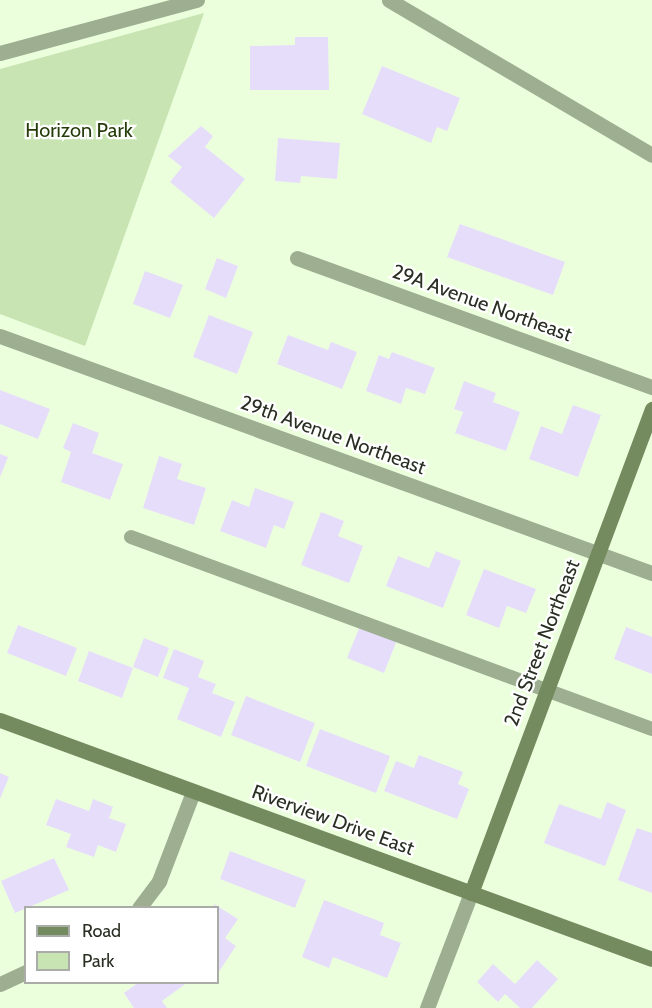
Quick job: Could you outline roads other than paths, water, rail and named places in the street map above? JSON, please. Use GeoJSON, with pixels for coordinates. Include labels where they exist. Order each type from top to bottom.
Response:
{"type":"FeatureCollection","features":[{"type":"Feature","properties":{"kind":"street"},"geometry":{"type":"LineString","coordinates":[[0,53],[197,0]]}},
{"type":"Feature","properties":{"kind":"street"},"geometry":{"type":"LineString","coordinates":[[389,0],[652,155]]}},
{"type":"Feature","properties":{"kind":"street","name":"29A Avenue Northeast"},"geometry":{"type":"LineString","coordinates":[[297,258],[652,387]]}},
{"type":"Feature","properties":{"kind":"street","name":"29th Avenue Northeast"},"geometry":{"type":"LineString","coordinates":[[0,336],[652,573]]}},
{"type":"Feature","properties":{"kind":"street","name":"2nd Street Northeast"},"geometry":{"type":"LineString","coordinates":[[471,893],[652,409]]}},
{"type":"Feature","properties":{"kind":"street","name":"Riverview Drive East"},"geometry":{"type":"LineString","coordinates":[[0,720],[652,959]]}},
{"type":"Feature","properties":{"kind":"street"},"geometry":{"type":"LineString","coordinates":[[140,906],[159,881],[193,792]]}},
{"type":"Feature","properties":{"kind":"street"},"geometry":{"type":"LineString","coordinates":[[427,1008],[471,893]]}},
{"type":"Feature","properties":{"kind":"street"},"geometry":{"type":"LineString","coordinates":[[0,984],[24,973]]}},
{"type":"Feature","properties":{"kind":"lane"},"geometry":{"type":"LineString","coordinates":[[131,537],[652,729]]}},
{"type":"Feature","properties":{"kind":"park label","name":"Horizon Park"},"geometry":{"type":"Point","coordinates":[79,130]}}]}
